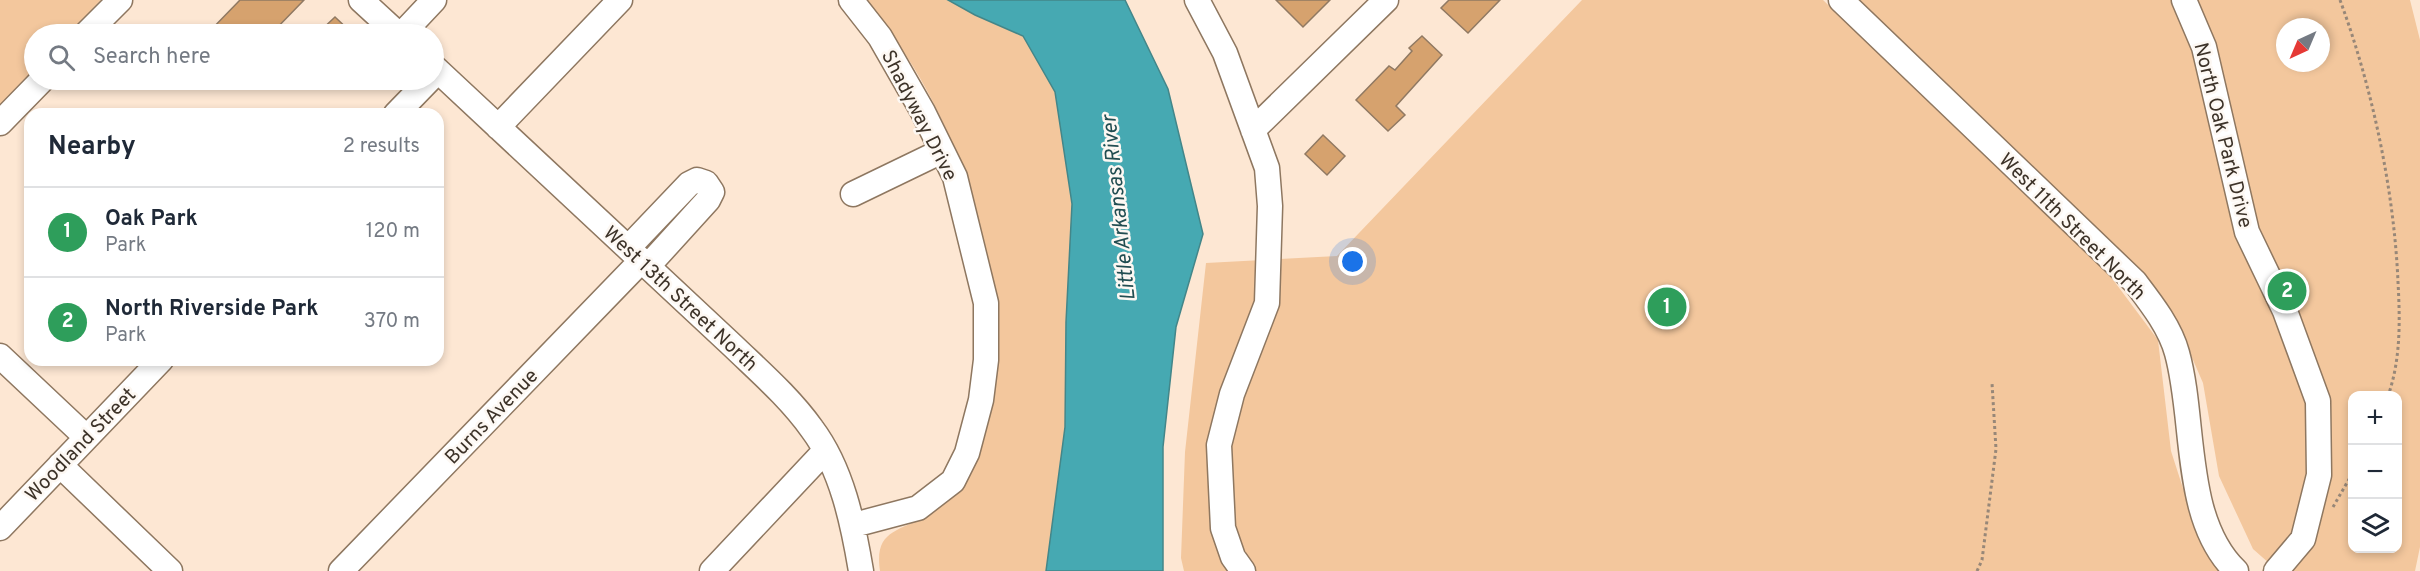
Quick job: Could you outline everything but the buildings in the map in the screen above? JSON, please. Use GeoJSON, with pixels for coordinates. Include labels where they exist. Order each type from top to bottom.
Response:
{"type":"FeatureCollection","features":[{"type":"Feature","properties":{"kind":"street"},"geometry":{"type":"LineString","coordinates":[[96,24],[120,0]]}},
{"type":"Feature","properties":{"kind":"street"},"geometry":{"type":"LineString","coordinates":[[361,0],[389,24]]}},
{"type":"Feature","properties":{"kind":"street"},"geometry":{"type":"LineString","coordinates":[[410,24],[434,0]]}},
{"type":"Feature","properties":{"kind":"street"},"geometry":{"type":"LineString","coordinates":[[498,127],[620,0]]}},
{"type":"Feature","properties":{"kind":"street","name":"Shadyway Drive"},"geometry":{"type":"LineString","coordinates":[[851,0],[880,37],[923,112],[955,177],[986,303],[986,360],[981,400],[968,453],[953,481],[918,508],[854,525]]}},
{"type":"Feature","properties":{"kind":"street"},"geometry":{"type":"LineString","coordinates":[[1197,0],[1225,53],[1267,168],[1270,206],[1267,303],[1232,394],[1219,445],[1223,528],[1233,557],[1243,571]]}},
{"type":"Feature","properties":{"kind":"street"},"geometry":{"type":"LineString","coordinates":[[1253,130],[1346,42],[1386,0]]}},
{"type":"Feature","properties":{"kind":"street","name":"West 11th Street North"},"geometry":{"type":"LineString","coordinates":[[1841,0],[2135,282],[2152,305],[2177,352],[2198,496],[2207,526],[2222,558],[2236,571]]}},
{"type":"Feature","properties":{"kind":"street","name":"North Oak Park Drive"},"geometry":{"type":"LineString","coordinates":[[2184,0],[2204,47],[2247,232],[2285,311],[2318,401],[2319,475],[2303,538],[2276,571]]}},
{"type":"Feature","properties":{"kind":"street","name":"West 13th Street North"},"geometry":{"type":"LineString","coordinates":[[444,81],[498,127],[782,393],[813,430],[825,451],[854,525],[861,571]]}},
{"type":"Feature","properties":{"kind":"street"},"geometry":{"type":"LineString","coordinates":[[0,123],[32,90]]}},
{"type":"Feature","properties":{"kind":"street"},"geometry":{"type":"LineString","coordinates":[[402,108],[418,90]]}},
{"type":"Feature","properties":{"kind":"street"},"geometry":{"type":"LineString","coordinates":[[854,194],[942,151]]}},
{"type":"Feature","properties":{"kind":"street","name":"Burns Avenue"},"geometry":{"type":"LineString","coordinates":[[341,571],[639,258]]}},
{"type":"Feature","properties":{"kind":"street"},"geometry":{"type":"LineString","coordinates":[[0,356],[86,438]]}},
{"type":"Feature","properties":{"kind":"street","name":"Woodland Street"},"geometry":{"type":"LineString","coordinates":[[0,528],[155,366]]}},
{"type":"Feature","properties":{"kind":"street"},"geometry":{"type":"LineString","coordinates":[[711,571],[825,451]]}},
{"type":"Feature","properties":{"kind":"street"},"geometry":{"type":"LineString","coordinates":[[60,465],[170,571]]}},
{"type":"Feature","properties":{"kind":"path"},"geometry":{"type":"LineString","coordinates":[[2340,0],[2349,24],[2382,147],[2396,236],[2401,332],[2390,391]]}},
{"type":"Feature","properties":{"kind":"path"},"geometry":{"type":"LineString","coordinates":[[1977,571],[1982,560],[1996,449],[1992,383]]}},
{"type":"Feature","properties":{"kind":"shaded area"},"geometry":{"type":"Polygon","coordinates":[[[0,0],[101,0],[78,24],[24,24],[24,82],[0,107],[0,0]]]}},
{"type":"Feature","properties":{"kind":"shaded area"},"geometry":{"type":"Polygon","coordinates":[[[861,0],[948,0],[975,15],[1023,36],[1055,92],[1072,204],[1066,322],[1065,427],[1046,571],[880,571],[881,547],[890,534],[943,505],[959,491],[971,474],[981,447],[992,403],[998,340],[990,268],[971,193],[957,156],[942,121],[907,57],[861,0]]]}},
{"type":"Feature","properties":{"kind":"shaded area"},"geometry":{"type":"Polygon","coordinates":[[[1582,0],[1823,0],[2108,273],[2158,340],[2171,451],[2198,535],[2223,571],[1184,571],[1181,558],[1185,452],[1206,263],[1337,256],[1582,0]]]}},
{"type":"Feature","properties":{"kind":"shaded area"},"geometry":{"type":"Polygon","coordinates":[[[1860,0],[2410,0],[2420,40],[2420,547],[2415,571],[2278,571],[2253,549],[2219,476],[2203,383],[2184,339],[2093,226],[1860,0]]]}},
{"type":"Feature","properties":{"kind":"water","name":"Little Arkansas River"},"geometry":{"type":"Polygon","coordinates":[[[948,0],[1125,0],[1168,89],[1203,234],[1176,327],[1163,447],[1163,571],[1046,571],[1065,427],[1066,322],[1072,204],[1055,92],[1023,36],[975,15],[948,0]]]}},
{"type":"Feature","properties":{"kind":"place","name":"North Riverside Park"},"geometry":{"type":"Point","coordinates":[2287,291]}},
{"type":"Feature","properties":{"kind":"place","name":"Oak Park"},"geometry":{"type":"Point","coordinates":[1667,307]}}]}
